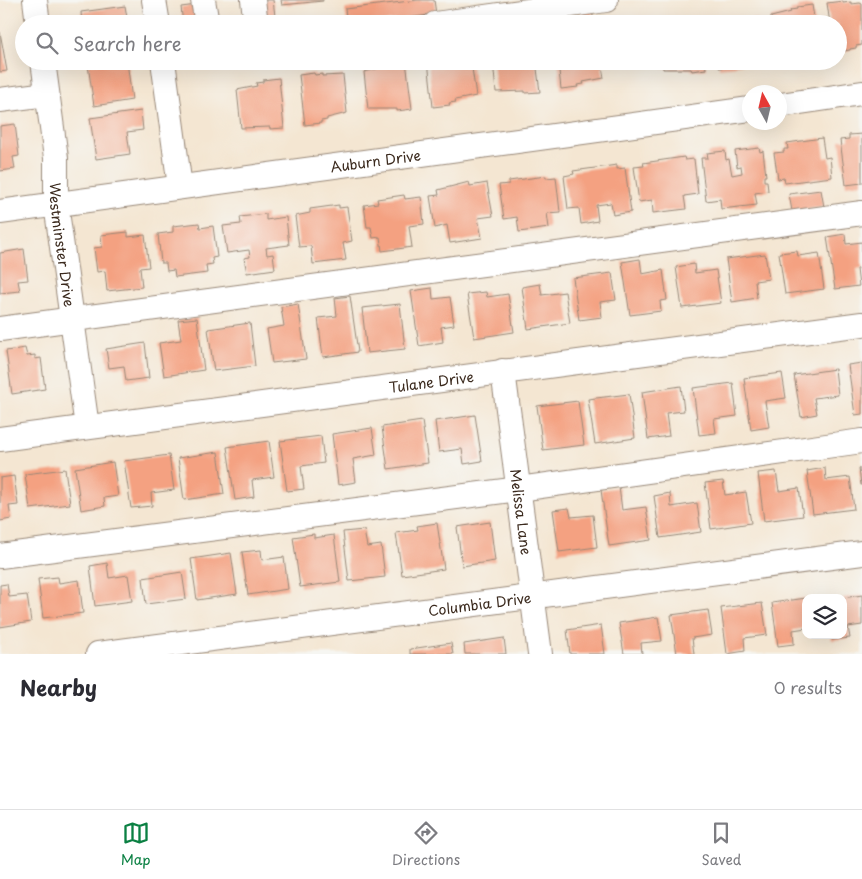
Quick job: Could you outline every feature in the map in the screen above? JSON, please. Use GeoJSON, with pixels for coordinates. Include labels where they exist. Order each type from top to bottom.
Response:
{"type":"FeatureCollection","features":[{"type":"Feature","properties":{"kind":"street"},"geometry":{"type":"LineString","coordinates":[[34,0],[36,15]]}},
{"type":"Feature","properties":{"kind":"street"},"geometry":{"type":"LineString","coordinates":[[154,0],[156,15]]}},
{"type":"Feature","properties":{"kind":"street"},"geometry":{"type":"LineString","coordinates":[[203,0],[206,15]]}},
{"type":"Feature","properties":{"kind":"street"},"geometry":{"type":"LineString","coordinates":[[253,0],[255,15]]}},
{"type":"Feature","properties":{"kind":"street"},"geometry":{"type":"LineString","coordinates":[[480,15],[537,4],[606,0]]}},
{"type":"Feature","properties":{"kind":"street","name":"Westminster Drive"},"geometry":{"type":"LineString","coordinates":[[44,70],[56,158],[56,204],[87,427]]}},
{"type":"Feature","properties":{"kind":"street"},"geometry":{"type":"LineString","coordinates":[[164,70],[180,187]]}},
{"type":"Feature","properties":{"kind":"street"},"geometry":{"type":"LineString","coordinates":[[787,104],[862,93]]}},
{"type":"Feature","properties":{"kind":"street"},"geometry":{"type":"LineString","coordinates":[[0,100],[47,94]]}},
{"type":"Feature","properties":{"kind":"street","name":"Auburn Drive"},"geometry":{"type":"LineString","coordinates":[[0,212],[742,110]]}},
{"type":"Feature","properties":{"kind":"street"},"geometry":{"type":"LineString","coordinates":[[0,329],[862,213]]}},
{"type":"Feature","properties":{"kind":"street","name":"Tulane Drive"},"geometry":{"type":"LineString","coordinates":[[0,439],[862,324]]}},
{"type":"Feature","properties":{"kind":"street","name":"Melissa Lane"},"geometry":{"type":"LineString","coordinates":[[503,371],[540,654]]}},
{"type":"Feature","properties":{"kind":"street"},"geometry":{"type":"LineString","coordinates":[[0,556],[518,489],[862,441]]}},
{"type":"Feature","properties":{"kind":"street","name":"Columbia Drive"},"geometry":{"type":"LineString","coordinates":[[98,654],[862,552]]}},
{"type":"Feature","properties":{"kind":"building"},"geometry":{"type":"Polygon","coordinates":[[[259,0],[273,0],[275,15],[261,15],[259,0]]]}},
{"type":"Feature","properties":{"kind":"building"},"geometry":{"type":"Polygon","coordinates":[[[281,0],[323,0],[323,1],[282,5],[281,0]]]}},
{"type":"Feature","properties":{"kind":"building"},"geometry":{"type":"Polygon","coordinates":[[[418,0],[434,0],[436,14],[346,15],[345,9],[418,0]]]}},
{"type":"Feature","properties":{"kind":"building"},"geometry":{"type":"Polygon","coordinates":[[[843,1],[843,3],[862,4],[862,45],[847,50],[847,15],[829,15],[827,3],[843,1]]]}},
{"type":"Feature","properties":{"kind":"building"},"geometry":{"type":"Polygon","coordinates":[[[197,5],[198,15],[182,15],[181,7],[197,5]]]}},
{"type":"Feature","properties":{"kind":"building"},"geometry":{"type":"Polygon","coordinates":[[[812,5],[814,15],[779,15],[791,12],[790,10],[797,9],[797,7],[812,5]]]}},
{"type":"Feature","properties":{"kind":"building"},"geometry":{"type":"Polygon","coordinates":[[[125,6],[126,15],[81,15],[81,12],[125,6]]]}},
{"type":"Feature","properties":{"kind":"building"},"geometry":{"type":"Polygon","coordinates":[[[592,12],[593,15],[569,15],[592,12]]]}},
{"type":"Feature","properties":{"kind":"building"},"geometry":{"type":"Polygon","coordinates":[[[0,32],[7,71],[0,72],[0,32]]]}},
{"type":"Feature","properties":{"kind":"building"},"geometry":{"type":"Polygon","coordinates":[[[89,70],[128,70],[132,100],[94,106],[89,70]]]}},
{"type":"Feature","properties":{"kind":"building"},"geometry":{"type":"Polygon","coordinates":[[[372,70],[407,70],[412,109],[397,111],[397,109],[368,109],[364,72],[372,70]]]}},
{"type":"Feature","properties":{"kind":"building"},"geometry":{"type":"Polygon","coordinates":[[[429,70],[472,70],[476,96],[455,100],[456,102],[449,103],[450,105],[433,107],[429,70]]]}},
{"type":"Feature","properties":{"kind":"building"},"geometry":{"type":"Polygon","coordinates":[[[494,70],[537,70],[540,92],[496,92],[494,70]]]}},
{"type":"Feature","properties":{"kind":"building"},"geometry":{"type":"Polygon","coordinates":[[[559,70],[603,70],[604,78],[583,82],[584,84],[577,85],[578,87],[561,89],[559,70]]]}},
{"type":"Feature","properties":{"kind":"building"},"geometry":{"type":"Polygon","coordinates":[[[314,73],[315,75],[322,74],[322,76],[343,75],[347,113],[327,118],[327,120],[321,121],[321,123],[305,125],[299,75],[314,73]]]}},
{"type":"Feature","properties":{"kind":"building"},"geometry":{"type":"Polygon","coordinates":[[[279,78],[284,128],[241,128],[237,90],[257,86],[256,83],[263,82],[263,80],[279,78]]]}},
{"type":"Feature","properties":{"kind":"building"},"geometry":{"type":"Polygon","coordinates":[[[141,111],[143,130],[127,132],[130,154],[96,159],[90,118],[141,111]]]}},
{"type":"Feature","properties":{"kind":"building"},"geometry":{"type":"Polygon","coordinates":[[[15,124],[19,156],[13,157],[15,169],[0,171],[0,126],[15,124]]]}},
{"type":"Feature","properties":{"kind":"building"},"geometry":{"type":"Polygon","coordinates":[[[862,134],[862,183],[846,185],[840,140],[849,139],[849,135],[862,134]]]}},
{"type":"Feature","properties":{"kind":"building"},"geometry":{"type":"Polygon","coordinates":[[[822,138],[825,158],[830,157],[832,177],[785,183],[784,178],[778,179],[774,153],[784,152],[784,149],[788,149],[787,143],[822,138]]]}},
{"type":"Feature","properties":{"kind":"building"},"geometry":{"type":"Polygon","coordinates":[[[759,148],[760,152],[763,151],[766,176],[764,176],[764,181],[767,181],[768,191],[755,193],[757,205],[721,209],[720,199],[706,201],[701,158],[708,158],[707,153],[725,151],[726,160],[729,159],[732,175],[742,173],[741,166],[737,167],[735,151],[759,148]]]}},
{"type":"Feature","properties":{"kind":"building"},"geometry":{"type":"Polygon","coordinates":[[[684,157],[685,160],[694,159],[698,194],[684,196],[686,209],[653,213],[652,200],[639,202],[634,167],[644,166],[643,163],[684,157]]]}},
{"type":"Feature","properties":{"kind":"building"},"geometry":{"type":"Polygon","coordinates":[[[617,165],[617,169],[625,168],[631,212],[613,215],[611,203],[596,205],[598,221],[581,224],[579,208],[568,209],[564,176],[574,174],[573,171],[617,165]]]}},
{"type":"Feature","properties":{"kind":"building"},"geometry":{"type":"Polygon","coordinates":[[[546,176],[546,178],[556,177],[560,212],[547,213],[549,228],[519,232],[517,217],[504,219],[499,185],[509,184],[509,181],[546,176]]]}},
{"type":"Feature","properties":{"kind":"building"},"geometry":{"type":"Polygon","coordinates":[[[469,182],[470,186],[487,183],[493,216],[478,218],[482,238],[450,243],[447,225],[435,228],[430,196],[439,195],[438,190],[469,182]]]}},
{"type":"Feature","properties":{"kind":"building"},"geometry":{"type":"Polygon","coordinates":[[[821,190],[824,207],[792,211],[789,194],[821,190]]]}},
{"type":"Feature","properties":{"kind":"building"},"geometry":{"type":"Polygon","coordinates":[[[404,195],[405,199],[421,197],[424,224],[409,226],[412,247],[382,251],[380,237],[373,238],[371,227],[367,227],[364,205],[378,203],[377,199],[404,195]]]}},
{"type":"Feature","properties":{"kind":"building"},"geometry":{"type":"Polygon","coordinates":[[[339,205],[339,208],[347,207],[352,241],[343,243],[346,260],[313,264],[311,246],[299,247],[295,216],[310,213],[310,209],[339,205]]]}},
{"type":"Feature","properties":{"kind":"building"},"geometry":{"type":"Polygon","coordinates":[[[266,214],[266,220],[286,217],[289,245],[266,248],[267,255],[273,254],[275,269],[247,273],[244,258],[250,257],[249,250],[227,253],[223,226],[241,224],[240,217],[266,214]]]}},
{"type":"Feature","properties":{"kind":"building"},"geometry":{"type":"Polygon","coordinates":[[[199,223],[200,228],[213,226],[217,257],[212,258],[213,264],[206,265],[207,273],[175,277],[174,270],[167,271],[166,263],[161,263],[158,234],[173,232],[173,226],[199,223]]]}},
{"type":"Feature","properties":{"kind":"building"},"geometry":{"type":"Polygon","coordinates":[[[128,232],[128,237],[145,235],[149,267],[140,268],[142,287],[107,291],[105,271],[97,272],[94,248],[102,247],[101,235],[128,232]]]}},
{"type":"Feature","properties":{"kind":"building"},"geometry":{"type":"Polygon","coordinates":[[[845,234],[846,244],[862,242],[862,268],[857,269],[859,286],[835,289],[827,237],[845,234]]]}},
{"type":"Feature","properties":{"kind":"building"},"geometry":{"type":"Polygon","coordinates":[[[24,249],[28,280],[18,281],[20,291],[0,293],[0,253],[24,249]]]}},
{"type":"Feature","properties":{"kind":"building"},"geometry":{"type":"Polygon","coordinates":[[[797,251],[798,256],[819,253],[824,289],[785,294],[779,253],[797,251]]]}},
{"type":"Feature","properties":{"kind":"building"},"geometry":{"type":"Polygon","coordinates":[[[765,254],[769,279],[755,281],[757,298],[732,302],[726,259],[765,254]]]}},
{"type":"Feature","properties":{"kind":"building"},"geometry":{"type":"Polygon","coordinates":[[[640,259],[642,274],[663,270],[667,300],[660,301],[661,311],[630,315],[622,262],[640,259]]]}},
{"type":"Feature","properties":{"kind":"building"},"geometry":{"type":"Polygon","coordinates":[[[694,264],[695,273],[716,270],[721,303],[682,308],[676,267],[694,264]]]}},
{"type":"Feature","properties":{"kind":"building"},"geometry":{"type":"Polygon","coordinates":[[[612,273],[616,300],[600,302],[602,317],[579,320],[573,278],[612,273]]]}},
{"type":"Feature","properties":{"kind":"building"},"geometry":{"type":"Polygon","coordinates":[[[540,284],[542,295],[565,292],[570,323],[528,329],[522,287],[540,284]]]}},
{"type":"Feature","properties":{"kind":"building"},"geometry":{"type":"Polygon","coordinates":[[[432,288],[433,299],[450,297],[454,325],[441,327],[443,342],[419,346],[411,291],[432,288]]]}},
{"type":"Feature","properties":{"kind":"building"},"geometry":{"type":"Polygon","coordinates":[[[486,292],[487,297],[508,294],[514,332],[474,338],[467,294],[486,292]]]}},
{"type":"Feature","properties":{"kind":"building"},"geometry":{"type":"Polygon","coordinates":[[[350,296],[358,352],[323,357],[318,318],[337,316],[335,298],[350,296]]]}},
{"type":"Feature","properties":{"kind":"building"},"geometry":{"type":"Polygon","coordinates":[[[298,304],[306,359],[272,363],[267,329],[284,326],[281,307],[298,304]]]}},
{"type":"Feature","properties":{"kind":"building"},"geometry":{"type":"Polygon","coordinates":[[[400,304],[405,349],[367,353],[362,308],[400,304]]]}},
{"type":"Feature","properties":{"kind":"building"},"geometry":{"type":"Polygon","coordinates":[[[197,318],[204,370],[164,376],[159,343],[181,340],[178,320],[197,318]]]}},
{"type":"Feature","properties":{"kind":"building"},"geometry":{"type":"Polygon","coordinates":[[[250,323],[255,366],[214,371],[208,329],[250,323]]]}},
{"type":"Feature","properties":{"kind":"building"},"geometry":{"type":"Polygon","coordinates":[[[145,343],[149,378],[126,381],[124,366],[109,368],[106,349],[145,343]]]}},
{"type":"Feature","properties":{"kind":"building"},"geometry":{"type":"Polygon","coordinates":[[[25,348],[27,356],[35,355],[35,359],[41,358],[45,389],[12,394],[6,351],[25,348]]]}},
{"type":"Feature","properties":{"kind":"building"},"geometry":{"type":"Polygon","coordinates":[[[862,363],[862,414],[855,415],[848,365],[862,363]]]}},
{"type":"Feature","properties":{"kind":"building"},"geometry":{"type":"Polygon","coordinates":[[[835,369],[838,395],[814,398],[817,414],[801,417],[794,375],[835,369]]]}},
{"type":"Feature","properties":{"kind":"building"},"geometry":{"type":"Polygon","coordinates":[[[782,373],[786,398],[765,401],[769,427],[751,430],[744,378],[782,373]]]}},
{"type":"Feature","properties":{"kind":"building"},"geometry":{"type":"Polygon","coordinates":[[[733,383],[737,416],[714,419],[716,433],[699,435],[693,388],[733,383]]]}},
{"type":"Feature","properties":{"kind":"building"},"geometry":{"type":"Polygon","coordinates":[[[681,386],[684,411],[666,413],[669,436],[648,439],[642,392],[681,386]]]}},
{"type":"Feature","properties":{"kind":"building"},"geometry":{"type":"Polygon","coordinates":[[[629,394],[635,438],[595,444],[588,399],[629,394]]]}},
{"type":"Feature","properties":{"kind":"building"},"geometry":{"type":"Polygon","coordinates":[[[578,401],[584,445],[543,450],[537,406],[578,401]]]}},
{"type":"Feature","properties":{"kind":"building"},"geometry":{"type":"Polygon","coordinates":[[[475,415],[482,461],[464,464],[462,449],[439,452],[435,421],[475,415]]]}},
{"type":"Feature","properties":{"kind":"building"},"geometry":{"type":"Polygon","coordinates":[[[422,421],[428,463],[388,469],[382,427],[422,421]]]}},
{"type":"Feature","properties":{"kind":"building"},"geometry":{"type":"Polygon","coordinates":[[[372,428],[376,455],[353,459],[356,482],[338,485],[332,434],[372,428]]]}},
{"type":"Feature","properties":{"kind":"building"},"geometry":{"type":"Polygon","coordinates":[[[321,436],[324,463],[301,466],[304,489],[287,491],[280,441],[321,436]]]}},
{"type":"Feature","properties":{"kind":"building"},"geometry":{"type":"Polygon","coordinates":[[[269,441],[274,477],[252,480],[254,497],[235,500],[227,447],[269,441]]]}},
{"type":"Feature","properties":{"kind":"building"},"geometry":{"type":"Polygon","coordinates":[[[218,452],[224,494],[184,500],[178,458],[218,452]]]}},
{"type":"Feature","properties":{"kind":"building"},"geometry":{"type":"Polygon","coordinates":[[[169,455],[174,490],[151,493],[152,506],[131,508],[124,461],[169,455]]]}},
{"type":"Feature","properties":{"kind":"building"},"geometry":{"type":"Polygon","coordinates":[[[113,462],[118,496],[104,498],[105,506],[81,510],[75,468],[113,462]]]}},
{"type":"Feature","properties":{"kind":"building"},"geometry":{"type":"Polygon","coordinates":[[[825,468],[826,480],[850,477],[854,509],[813,514],[807,471],[825,468]]]}},
{"type":"Feature","properties":{"kind":"building"},"geometry":{"type":"Polygon","coordinates":[[[862,468],[862,485],[861,485],[859,469],[862,468]]]}},
{"type":"Feature","properties":{"kind":"building"},"geometry":{"type":"Polygon","coordinates":[[[65,469],[70,504],[30,509],[25,474],[65,469]]]}},
{"type":"Feature","properties":{"kind":"building"},"geometry":{"type":"Polygon","coordinates":[[[776,471],[779,491],[799,488],[803,516],[764,521],[758,473],[776,471]]]}},
{"type":"Feature","properties":{"kind":"building"},"geometry":{"type":"Polygon","coordinates":[[[14,476],[18,505],[9,506],[11,519],[0,521],[0,478],[14,476]]]}},
{"type":"Feature","properties":{"kind":"building"},"geometry":{"type":"Polygon","coordinates":[[[723,481],[725,495],[746,492],[751,523],[711,529],[705,483],[723,481]]]}},
{"type":"Feature","properties":{"kind":"building"},"geometry":{"type":"Polygon","coordinates":[[[619,487],[622,510],[646,507],[651,540],[609,546],[601,490],[619,487]]]}},
{"type":"Feature","properties":{"kind":"building"},"geometry":{"type":"Polygon","coordinates":[[[670,493],[671,507],[697,503],[701,532],[660,538],[654,496],[670,493]]]}},
{"type":"Feature","properties":{"kind":"building"},"geometry":{"type":"Polygon","coordinates":[[[569,508],[571,517],[593,515],[597,547],[559,552],[553,510],[569,508]]]}},
{"type":"Feature","properties":{"kind":"building"},"geometry":{"type":"Polygon","coordinates":[[[490,522],[495,561],[462,566],[457,527],[490,522]]]}},
{"type":"Feature","properties":{"kind":"building"},"geometry":{"type":"Polygon","coordinates":[[[437,523],[444,569],[402,575],[396,533],[418,530],[417,526],[437,523]]]}},
{"type":"Feature","properties":{"kind":"building"},"geometry":{"type":"Polygon","coordinates":[[[364,530],[367,547],[381,545],[385,577],[349,581],[343,532],[364,530]]]}},
{"type":"Feature","properties":{"kind":"building"},"geometry":{"type":"Polygon","coordinates":[[[314,534],[314,538],[334,535],[340,582],[300,587],[293,537],[314,534]]]}},
{"type":"Feature","properties":{"kind":"building"},"geometry":{"type":"Polygon","coordinates":[[[261,550],[262,560],[284,557],[288,589],[248,595],[242,552],[261,550]]]}},
{"type":"Feature","properties":{"kind":"building"},"geometry":{"type":"Polygon","coordinates":[[[231,553],[237,594],[197,600],[191,559],[231,553]]]}},
{"type":"Feature","properties":{"kind":"building"},"geometry":{"type":"Polygon","coordinates":[[[107,563],[109,578],[128,575],[132,601],[95,606],[90,566],[107,563]]]}},
{"type":"Feature","properties":{"kind":"building"},"geometry":{"type":"Polygon","coordinates":[[[182,572],[186,599],[146,604],[143,578],[182,572]]]}},
{"type":"Feature","properties":{"kind":"building"},"geometry":{"type":"Polygon","coordinates":[[[58,577],[59,583],[79,580],[83,613],[43,618],[38,579],[58,577]]]}},
{"type":"Feature","properties":{"kind":"building"},"geometry":{"type":"Polygon","coordinates":[[[7,584],[9,597],[27,595],[31,622],[0,627],[0,585],[7,584]]]}},
{"type":"Feature","properties":{"kind":"building"},"geometry":{"type":"Polygon","coordinates":[[[862,595],[862,625],[848,627],[850,638],[847,638],[847,597],[862,595]]]}},
{"type":"Feature","properties":{"kind":"building"},"geometry":{"type":"Polygon","coordinates":[[[802,599],[802,629],[793,630],[794,644],[778,646],[772,603],[802,599]]]}},
{"type":"Feature","properties":{"kind":"building"},"geometry":{"type":"Polygon","coordinates":[[[762,603],[767,635],[744,638],[745,651],[727,654],[721,608],[762,603]]]}},
{"type":"Feature","properties":{"kind":"building"},"geometry":{"type":"Polygon","coordinates":[[[708,610],[712,635],[692,638],[694,654],[677,654],[671,615],[708,610]]]}},
{"type":"Feature","properties":{"kind":"building"},"geometry":{"type":"Polygon","coordinates":[[[658,617],[662,641],[641,643],[642,654],[624,654],[619,623],[658,617]]]}},
{"type":"Feature","properties":{"kind":"building"},"geometry":{"type":"Polygon","coordinates":[[[601,625],[605,654],[570,654],[567,630],[601,625]]]}},
{"type":"Feature","properties":{"kind":"building"},"geometry":{"type":"Polygon","coordinates":[[[504,638],[506,654],[465,654],[464,644],[504,638]]]}},
{"type":"Feature","properties":{"kind":"building"},"geometry":{"type":"Polygon","coordinates":[[[451,643],[453,654],[410,654],[410,649],[451,643]]]}}]}
